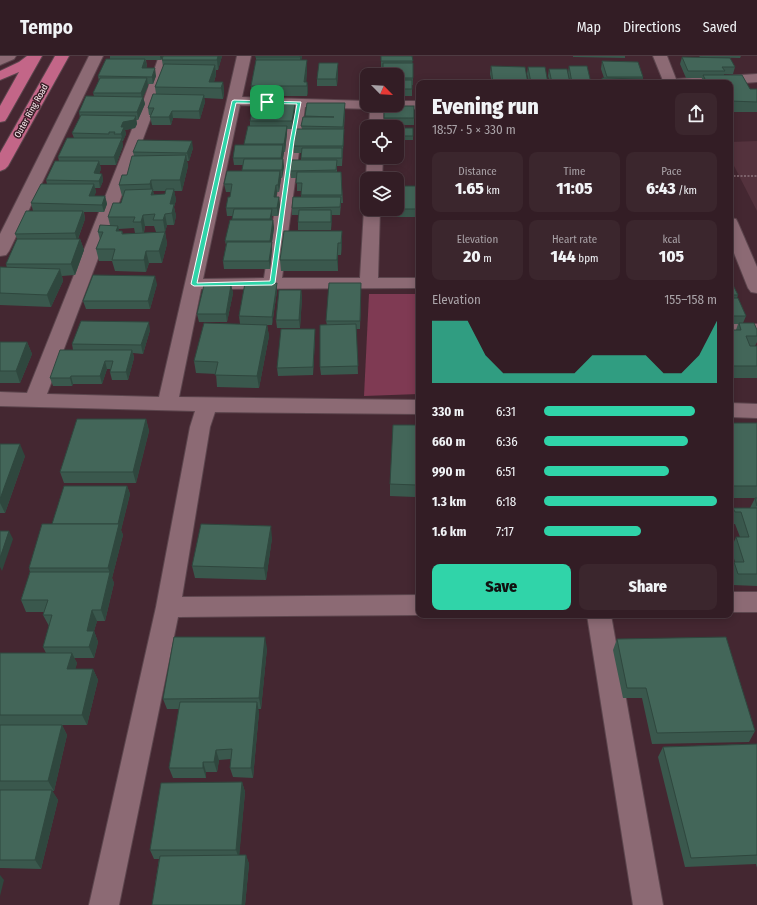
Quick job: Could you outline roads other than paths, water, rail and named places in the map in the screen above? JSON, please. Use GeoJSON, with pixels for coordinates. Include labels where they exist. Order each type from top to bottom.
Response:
{"type":"FeatureCollection","features":[{"type":"Feature","properties":{"kind":"main road","name":"Outer Ring Road"},"geometry":{"type":"LineString","coordinates":[[0,166],[62,56]]}},
{"type":"Feature","properties":{"kind":"main road"},"geometry":{"type":"LineString","coordinates":[[0,76],[24,65],[35,57]]}},
{"type":"Feature","properties":{"kind":"main road"},"geometry":{"type":"LineString","coordinates":[[0,118],[35,57]]}},
{"type":"Feature","properties":{"kind":"street"},"geometry":{"type":"LineString","coordinates":[[0,61],[9,56]]}},
{"type":"Feature","properties":{"kind":"street"},"geometry":{"type":"LineString","coordinates":[[0,251],[96,56]]}},
{"type":"Feature","properties":{"kind":"street"},"geometry":{"type":"LineString","coordinates":[[35,399],[151,99],[166,56]]}},
{"type":"Feature","properties":{"kind":"street"},"geometry":{"type":"LineString","coordinates":[[168,404],[244,56]]}},
{"type":"Feature","properties":{"kind":"street"},"geometry":{"type":"LineString","coordinates":[[660,56],[670,80]]}},
{"type":"Feature","properties":{"kind":"street"},"geometry":{"type":"LineString","coordinates":[[723,80],[757,78]]}},
{"type":"Feature","properties":{"kind":"street"},"geometry":{"type":"LineString","coordinates":[[234,101],[360,105]]}},
{"type":"Feature","properties":{"kind":"street"},"geometry":{"type":"LineString","coordinates":[[272,283],[299,102]]}},
{"type":"Feature","properties":{"kind":"street"},"geometry":{"type":"LineString","coordinates":[[404,105],[416,105]]}},
{"type":"Feature","properties":{"kind":"street"},"geometry":{"type":"LineString","coordinates":[[369,283],[372,216]]}},
{"type":"Feature","properties":{"kind":"street"},"geometry":{"type":"LineString","coordinates":[[733,230],[757,288]]}},
{"type":"Feature","properties":{"kind":"street"},"geometry":{"type":"LineString","coordinates":[[194,284],[416,283]]}},
{"type":"Feature","properties":{"kind":"street"},"geometry":{"type":"LineString","coordinates":[[733,330],[757,330]]}},
{"type":"Feature","properties":{"kind":"street"},"geometry":{"type":"LineString","coordinates":[[0,399],[207,405],[416,407]]}},
{"type":"Feature","properties":{"kind":"street"},"geometry":{"type":"LineString","coordinates":[[104,905],[168,607],[200,427],[207,405]]}},
{"type":"Feature","properties":{"kind":"street"},"geometry":{"type":"LineString","coordinates":[[733,410],[757,411]]}},
{"type":"Feature","properties":{"kind":"street"},"geometry":{"type":"LineString","coordinates":[[733,602],[757,602]]}},
{"type":"Feature","properties":{"kind":"street"},"geometry":{"type":"LineString","coordinates":[[168,607],[416,605]]}},
{"type":"Feature","properties":{"kind":"street"},"geometry":{"type":"LineString","coordinates":[[600,618],[648,905]]}}]}
